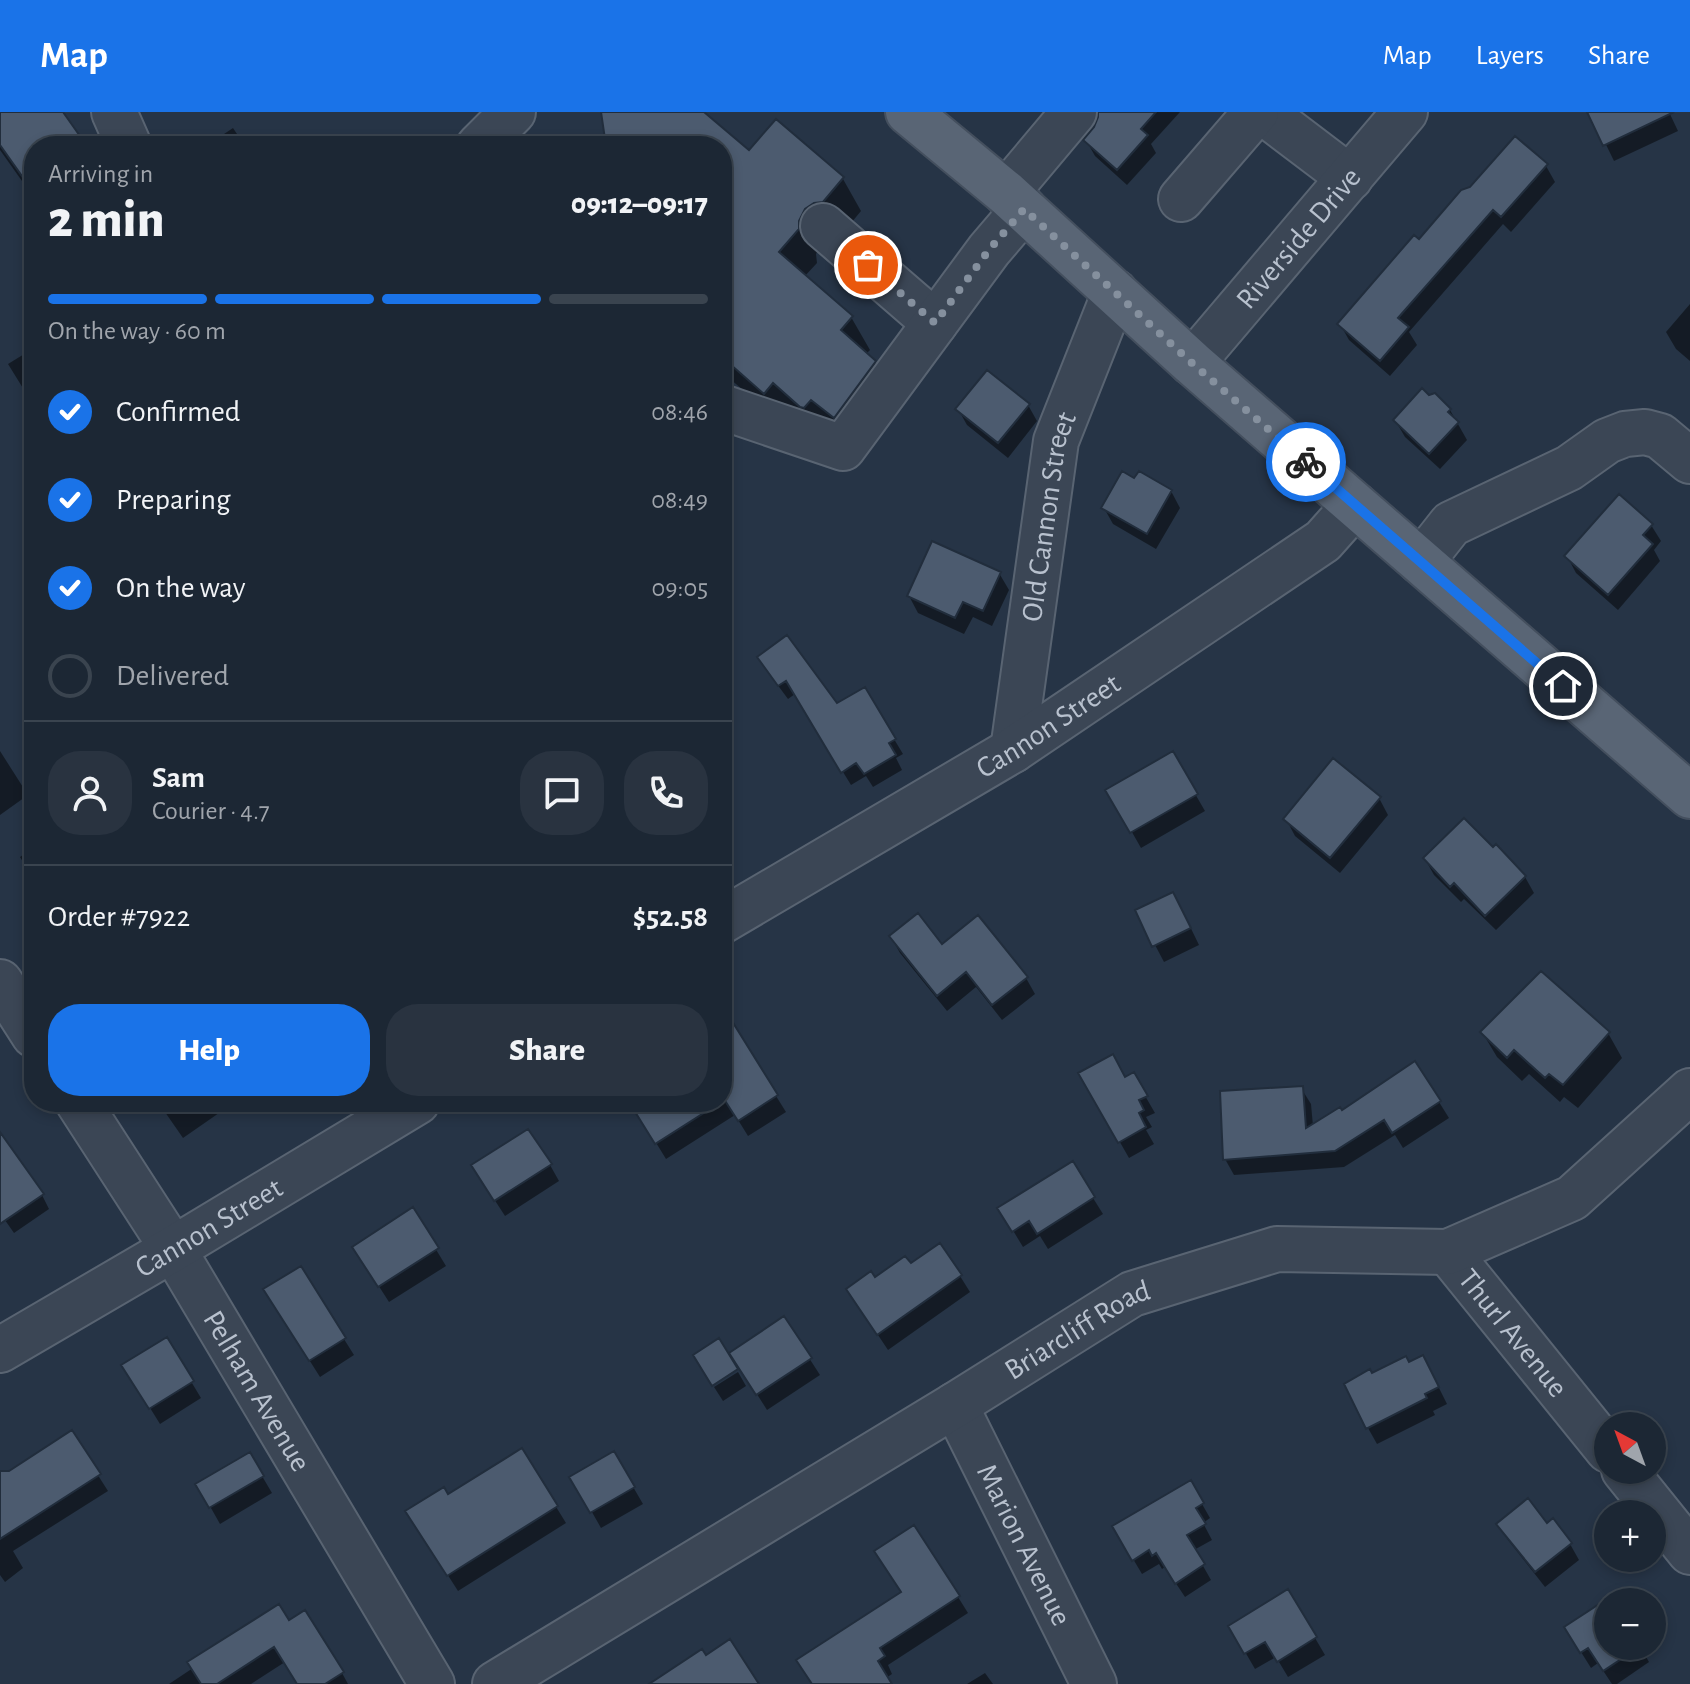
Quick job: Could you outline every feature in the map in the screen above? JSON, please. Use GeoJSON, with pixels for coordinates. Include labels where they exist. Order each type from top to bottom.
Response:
{"type":"FeatureCollection","features":[{"type":"Feature","properties":{"kind":"main road"},"geometry":{"type":"LineString","coordinates":[[908,112],[1015,201],[1192,363],[1690,796]]}},
{"type":"Feature","properties":{"kind":"street"},"geometry":{"type":"LineString","coordinates":[[114,112],[125,136]]}},
{"type":"Feature","properties":{"kind":"street"},"geometry":{"type":"LineString","coordinates":[[489,136],[513,112]]}},
{"type":"Feature","properties":{"kind":"street"},"geometry":{"type":"LineString","coordinates":[[732,410],[843,448],[989,250],[1015,201],[1074,112]]}},
{"type":"Feature","properties":{"kind":"street"},"geometry":{"type":"LineString","coordinates":[[1181,199],[1256,112]]}},
{"type":"Feature","properties":{"kind":"street"},"geometry":{"type":"LineString","coordinates":[[1263,112],[1350,178]]}},
{"type":"Feature","properties":{"kind":"street","name":"Riverside Drive"},"geometry":{"type":"LineString","coordinates":[[1192,363],[1405,112]]}},
{"type":"Feature","properties":{"kind":"street"},"geometry":{"type":"LineString","coordinates":[[823,226],[935,323]]}},
{"type":"Feature","properties":{"kind":"street","name":"Old Cannon Street"},"geometry":{"type":"LineString","coordinates":[[1013,750],[1056,441],[1115,292]]}},
{"type":"Feature","properties":{"kind":"street"},"geometry":{"type":"LineString","coordinates":[[1421,562],[1451,524],[1569,468],[1607,441],[1625,434],[1645,432],[1660,436],[1690,461]]}},
{"type":"Feature","properties":{"kind":"street","name":"Cannon Street"},"geometry":{"type":"LineString","coordinates":[[732,915],[1013,750],[1323,541],[1355,505]]}},
{"type":"Feature","properties":{"kind":"street"},"geometry":{"type":"LineString","coordinates":[[0,982],[24,1019]]}},
{"type":"Feature","properties":{"kind":"street","name":"Briarcliff Road"},"geometry":{"type":"LineString","coordinates":[[495,1684],[1132,1294],[1277,1249],[1448,1252],[1572,1198],[1690,1091]]}},
{"type":"Feature","properties":{"kind":"street","name":"Pelham Avenue"},"geometry":{"type":"LineString","coordinates":[[84,1112],[173,1249],[432,1684]]}},
{"type":"Feature","properties":{"kind":"street","name":"Cannon Street"},"geometry":{"type":"LineString","coordinates":[[0,1350],[400,1112]]}},
{"type":"Feature","properties":{"kind":"street","name":"Thurl Avenue"},"geometry":{"type":"LineString","coordinates":[[1448,1252],[1594,1433]]}},
{"type":"Feature","properties":{"kind":"street","name":"Marion Avenue"},"geometry":{"type":"LineString","coordinates":[[955,1405],[1094,1684]]}},
{"type":"Feature","properties":{"kind":"street"},"geometry":{"type":"LineString","coordinates":[[1635,1484],[1690,1552]]}},
{"type":"Feature","properties":{"kind":"building"},"geometry":{"type":"Polygon","coordinates":[[[0,112],[63,112],[80,136],[24,136],[24,179],[0,145],[0,112]]]}},
{"type":"Feature","properties":{"kind":"building"},"geometry":{"type":"Polygon","coordinates":[[[601,112],[704,112],[749,150],[776,119],[844,177],[823,202],[805,209],[799,229],[779,252],[853,316],[841,330],[876,361],[834,418],[811,400],[804,408],[800,407],[773,383],[764,394],[732,366],[732,136],[605,136],[601,112]]]}},
{"type":"Feature","properties":{"kind":"building"},"geometry":{"type":"Polygon","coordinates":[[[1098,112],[1156,112],[1141,129],[1148,135],[1117,170],[1083,140],[1094,127],[1098,112]]]}},
{"type":"Feature","properties":{"kind":"building"},"geometry":{"type":"Polygon","coordinates":[[[1587,112],[1674,112],[1603,146],[1587,112]]]}},
{"type":"Feature","properties":{"kind":"building"},"geometry":{"type":"Polygon","coordinates":[[[1515,136],[1548,164],[1501,217],[1493,210],[1398,318],[1409,327],[1380,361],[1337,324],[1414,235],[1419,239],[1461,190],[1470,187],[1515,136]]]}},
{"type":"Feature","properties":{"kind":"building"},"geometry":{"type":"Polygon","coordinates":[[[987,370],[1030,404],[998,443],[955,409],[987,370]]]}},
{"type":"Feature","properties":{"kind":"building"},"geometry":{"type":"Polygon","coordinates":[[[1422,388],[1429,395],[1435,393],[1459,422],[1429,454],[1393,420],[1422,388]]]}},
{"type":"Feature","properties":{"kind":"building"},"geometry":{"type":"Polygon","coordinates":[[[1122,471],[1134,478],[1139,471],[1172,490],[1147,534],[1101,508],[1122,471]]]}},
{"type":"Feature","properties":{"kind":"building"},"geometry":{"type":"Polygon","coordinates":[[[1619,494],[1653,524],[1643,535],[1653,544],[1608,595],[1564,556],[1619,494]]]}},
{"type":"Feature","properties":{"kind":"building"},"geometry":{"type":"Polygon","coordinates":[[[932,541],[1001,572],[983,611],[963,602],[955,618],[907,596],[932,541]]]}},
{"type":"Feature","properties":{"kind":"building"},"geometry":{"type":"Polygon","coordinates":[[[787,635],[837,703],[865,687],[896,739],[889,743],[896,755],[864,774],[856,763],[841,773],[786,681],[778,686],[757,657],[787,635]]]}},
{"type":"Feature","properties":{"kind":"building"},"geometry":{"type":"Polygon","coordinates":[[[1173,751],[1198,794],[1130,833],[1105,790],[1173,751]]]}},
{"type":"Feature","properties":{"kind":"building"},"geometry":{"type":"Polygon","coordinates":[[[1333,758],[1381,797],[1330,858],[1283,819],[1333,758]]]}},
{"type":"Feature","properties":{"kind":"building"},"geometry":{"type":"Polygon","coordinates":[[[1464,818],[1493,847],[1496,844],[1526,876],[1485,916],[1454,883],[1450,887],[1423,858],[1464,818]]]}},
{"type":"Feature","properties":{"kind":"building"},"geometry":{"type":"Polygon","coordinates":[[[1173,892],[1191,928],[1152,947],[1135,910],[1173,892]]]}},
{"type":"Feature","properties":{"kind":"building"},"geometry":{"type":"Polygon","coordinates":[[[918,913],[942,944],[978,915],[1028,977],[992,1005],[966,972],[937,996],[889,936],[918,913]]]}},
{"type":"Feature","properties":{"kind":"building"},"geometry":{"type":"Polygon","coordinates":[[[1541,971],[1610,1032],[1563,1085],[1549,1074],[1545,1078],[1514,1050],[1507,1058],[1480,1032],[1541,971]]]}},
{"type":"Feature","properties":{"kind":"building"},"geometry":{"type":"Polygon","coordinates":[[[732,1021],[778,1095],[738,1121],[732,1112],[732,1021]]]}},
{"type":"Feature","properties":{"kind":"building"},"geometry":{"type":"Polygon","coordinates":[[[1113,1054],[1125,1077],[1134,1072],[1148,1096],[1139,1100],[1144,1110],[1139,1113],[1146,1127],[1118,1143],[1078,1073],[1113,1054]]]}},
{"type":"Feature","properties":{"kind":"building"},"geometry":{"type":"Polygon","coordinates":[[[1415,1061],[1441,1101],[1392,1133],[1384,1120],[1335,1151],[1223,1160],[1220,1091],[1303,1086],[1306,1128],[1340,1107],[1342,1110],[1415,1061]]]}},
{"type":"Feature","properties":{"kind":"building"},"geometry":{"type":"Polygon","coordinates":[[[635,1112],[705,1112],[655,1144],[635,1112]]]}},
{"type":"Feature","properties":{"kind":"building"},"geometry":{"type":"Polygon","coordinates":[[[528,1129],[552,1164],[494,1201],[471,1165],[528,1129]]]}},
{"type":"Feature","properties":{"kind":"building"},"geometry":{"type":"Polygon","coordinates":[[[0,1132],[44,1194],[0,1224],[0,1132]]]}},
{"type":"Feature","properties":{"kind":"building"},"geometry":{"type":"Polygon","coordinates":[[[1073,1161],[1095,1197],[1037,1234],[1029,1221],[1012,1232],[997,1208],[1073,1161]]]}},
{"type":"Feature","properties":{"kind":"building"},"geometry":{"type":"Polygon","coordinates":[[[413,1207],[439,1248],[378,1287],[352,1247],[413,1207]]]}},
{"type":"Feature","properties":{"kind":"building"},"geometry":{"type":"Polygon","coordinates":[[[940,1243],[962,1275],[877,1335],[846,1289],[871,1271],[875,1277],[905,1256],[911,1263],[940,1243]]]}},
{"type":"Feature","properties":{"kind":"building"},"geometry":{"type":"Polygon","coordinates":[[[301,1266],[346,1338],[309,1361],[263,1289],[301,1266]]]}},
{"type":"Feature","properties":{"kind":"building"},"geometry":{"type":"Polygon","coordinates":[[[784,1316],[812,1358],[756,1395],[729,1353],[784,1316]]]}},
{"type":"Feature","properties":{"kind":"building"},"geometry":{"type":"Polygon","coordinates":[[[167,1337],[194,1381],[149,1409],[121,1365],[167,1337]]]}},
{"type":"Feature","properties":{"kind":"building"},"geometry":{"type":"Polygon","coordinates":[[[719,1338],[738,1369],[712,1386],[693,1355],[719,1338]]]}},
{"type":"Feature","properties":{"kind":"building"},"geometry":{"type":"Polygon","coordinates":[[[1423,1355],[1439,1387],[1425,1394],[1427,1398],[1366,1429],[1344,1384],[1370,1369],[1372,1373],[1406,1356],[1409,1362],[1423,1355]]]}},
{"type":"Feature","properties":{"kind":"building"},"geometry":{"type":"Polygon","coordinates":[[[72,1430],[101,1474],[0,1539],[0,1471],[9,1471],[72,1430]]]}},
{"type":"Feature","properties":{"kind":"building"},"geometry":{"type":"Polygon","coordinates":[[[522,1448],[558,1506],[447,1576],[405,1511],[444,1487],[448,1494],[522,1448]]]}},
{"type":"Feature","properties":{"kind":"building"},"geometry":{"type":"Polygon","coordinates":[[[614,1451],[635,1487],[590,1513],[569,1477],[614,1451]]]}},
{"type":"Feature","properties":{"kind":"building"},"geometry":{"type":"Polygon","coordinates":[[[250,1452],[264,1476],[209,1508],[195,1484],[250,1452]]]}},
{"type":"Feature","properties":{"kind":"building"},"geometry":{"type":"Polygon","coordinates":[[[1191,1480],[1204,1503],[1196,1508],[1206,1524],[1187,1535],[1205,1564],[1175,1584],[1156,1553],[1152,1556],[1149,1550],[1132,1561],[1112,1526],[1191,1480]]]}},
{"type":"Feature","properties":{"kind":"building"},"geometry":{"type":"Polygon","coordinates":[[[1528,1498],[1547,1523],[1553,1518],[1572,1543],[1535,1572],[1496,1524],[1528,1498]]]}},
{"type":"Feature","properties":{"kind":"building"},"geometry":{"type":"Polygon","coordinates":[[[914,1525],[960,1596],[880,1648],[885,1656],[878,1661],[892,1684],[812,1684],[796,1660],[901,1592],[874,1551],[914,1525]]]}},
{"type":"Feature","properties":{"kind":"building"},"geometry":{"type":"Polygon","coordinates":[[[1288,1589],[1317,1637],[1277,1662],[1265,1642],[1244,1654],[1228,1626],[1288,1589]]]}},
{"type":"Feature","properties":{"kind":"building"},"geometry":{"type":"Polygon","coordinates":[[[279,1604],[289,1620],[305,1610],[344,1672],[325,1684],[297,1684],[274,1647],[217,1684],[201,1684],[187,1662],[279,1604]]]}},
{"type":"Feature","properties":{"kind":"building"},"geometry":{"type":"Polygon","coordinates":[[[1594,1607],[1594,1657],[1588,1648],[1580,1653],[1564,1627],[1594,1607]]]}},
{"type":"Feature","properties":{"kind":"building"},"geometry":{"type":"Polygon","coordinates":[[[730,1639],[759,1684],[649,1684],[702,1649],[706,1655],[730,1639]]]}},
{"type":"Feature","properties":{"kind":"building"},"geometry":{"type":"Polygon","coordinates":[[[1596,1660],[1620,1660],[1603,1671],[1596,1660]]]}},
{"type":"Feature","properties":{"kind":"way so far"},"geometry":{"type":"LineString","coordinates":[[868,265],[935,323],[1024,209],[1192,363],[1306,462]]}},
{"type":"Feature","properties":{"kind":"route"},"geometry":{"type":"LineString","coordinates":[[1306,462],[1563,686]]}}]}
